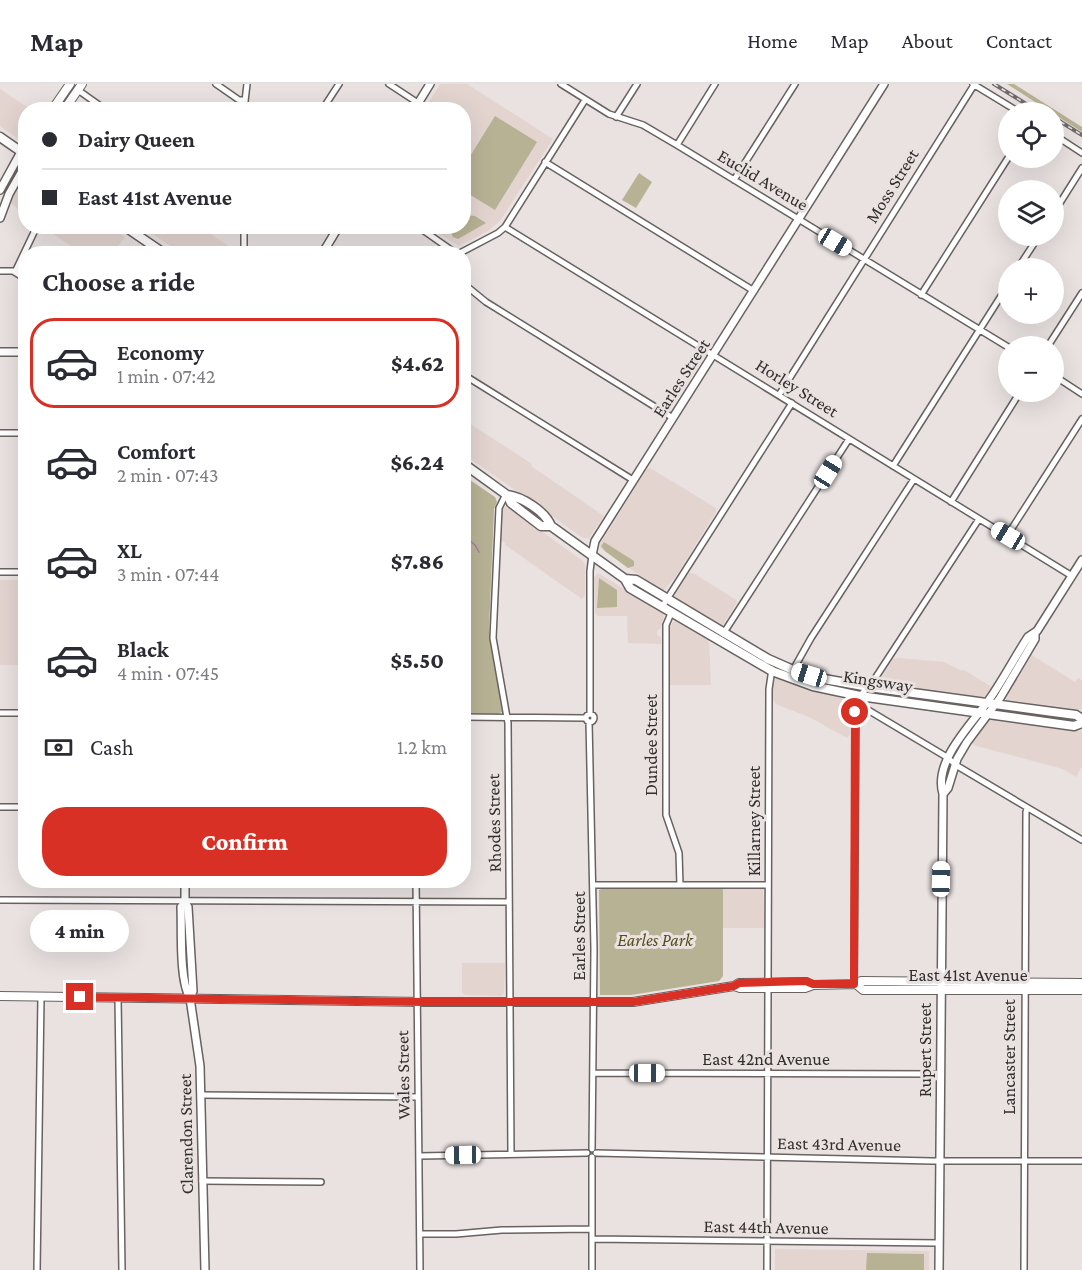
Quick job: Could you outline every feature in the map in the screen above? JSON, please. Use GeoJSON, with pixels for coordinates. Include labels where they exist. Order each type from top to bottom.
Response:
{"type":"FeatureCollection","features":[{"type":"Feature","properties":{"kind":"main road"},"geometry":{"type":"LineString","coordinates":[[57,102],[68,85]]}},
{"type":"Feature","properties":{"kind":"main road"},"geometry":{"type":"LineString","coordinates":[[70,102],[80,87]]}},
{"type":"Feature","properties":{"kind":"main road"},"geometry":{"type":"LineString","coordinates":[[0,137],[18,148]]}},
{"type":"Feature","properties":{"kind":"main road"},"geometry":{"type":"LineString","coordinates":[[136,234],[153,246]]}},
{"type":"Feature","properties":{"kind":"main road","name":"Kingsway"},"geometry":{"type":"LineString","coordinates":[[471,469],[541,525],[551,526],[625,579],[636,580],[664,603],[773,667],[823,689],[859,700],[1074,726],[1082,721],[1076,715],[869,687],[792,674]]}},
{"type":"Feature","properties":{"kind":"main road","name":"East 41st Avenue"},"geometry":{"type":"LineString","coordinates":[[0,996],[594,1002],[654,1000],[734,986],[739,983],[768,985],[806,981],[813,984],[855,984],[863,990],[1082,983]]}},
{"type":"Feature","properties":{"kind":"main road","name":"East 41st Avenue"},"geometry":{"type":"LineString","coordinates":[[1024,986],[1082,990]]}},
{"type":"Feature","properties":{"kind":"street"},"geometry":{"type":"LineString","coordinates":[[216,84],[239,100],[244,100],[247,84]]}},
{"type":"Feature","properties":{"kind":"street"},"geometry":{"type":"LineString","coordinates":[[327,102],[339,84]]}},
{"type":"Feature","properties":{"kind":"street"},"geometry":{"type":"LineString","coordinates":[[389,84],[411,102]]}},
{"type":"Feature","properties":{"kind":"street"},"geometry":{"type":"LineString","coordinates":[[419,102],[430,84]]}},
{"type":"Feature","properties":{"kind":"street","name":"Euclid Avenue"},"geometry":{"type":"LineString","coordinates":[[561,84],[616,117],[643,125],[677,145],[998,341]]}},
{"type":"Feature","properties":{"kind":"street"},"geometry":{"type":"LineString","coordinates":[[616,117],[637,84]]}},
{"type":"Feature","properties":{"kind":"street"},"geometry":{"type":"LineString","coordinates":[[677,145],[715,84]]}},
{"type":"Feature","properties":{"kind":"street"},"geometry":{"type":"LineString","coordinates":[[734,180],[795,84]]}},
{"type":"Feature","properties":{"kind":"street","name":"Earles Street"},"geometry":{"type":"LineString","coordinates":[[592,1270],[594,1002],[588,718],[590,571],[595,540],[884,84]]}},
{"type":"Feature","properties":{"kind":"street"},"geometry":{"type":"LineString","coordinates":[[974,84],[1003,102]]}},
{"type":"Feature","properties":{"kind":"street","name":"Moss Street"},"geometry":{"type":"LineString","coordinates":[[779,395],[974,84]]}},
{"type":"Feature","properties":{"kind":"street"},"geometry":{"type":"LineString","coordinates":[[80,87],[97,102]]}},
{"type":"Feature","properties":{"kind":"street"},"geometry":{"type":"LineString","coordinates":[[471,247],[505,227],[585,100]]}},
{"type":"Feature","properties":{"kind":"street"},"geometry":{"type":"LineString","coordinates":[[1064,141],[1082,153]]}},
{"type":"Feature","properties":{"kind":"street"},"geometry":{"type":"LineString","coordinates":[[0,190],[18,158]]}},
{"type":"Feature","properties":{"kind":"street"},"geometry":{"type":"LineString","coordinates":[[545,162],[754,291]]}},
{"type":"Feature","properties":{"kind":"street"},"geometry":{"type":"LineString","coordinates":[[921,295],[1002,168]]}},
{"type":"Feature","properties":{"kind":"street"},"geometry":{"type":"LineString","coordinates":[[1064,197],[1082,168]]}},
{"type":"Feature","properties":{"kind":"street"},"geometry":{"type":"LineString","coordinates":[[0,218],[18,178]]}},
{"type":"Feature","properties":{"kind":"street","name":"Horley Street"},"geometry":{"type":"LineString","coordinates":[[505,227],[1072,576]]}},
{"type":"Feature","properties":{"kind":"street"},"geometry":{"type":"LineString","coordinates":[[428,234],[446,246]]}},
{"type":"Feature","properties":{"kind":"street"},"geometry":{"type":"LineString","coordinates":[[15,272],[18,266]]}},
{"type":"Feature","properties":{"kind":"street"},"geometry":{"type":"LineString","coordinates":[[0,271],[18,274]]}},
{"type":"Feature","properties":{"kind":"street"},"geometry":{"type":"LineString","coordinates":[[471,290],[486,302],[673,418]]}},
{"type":"Feature","properties":{"kind":"street"},"geometry":{"type":"LineString","coordinates":[[1054,336],[1082,293]]}},
{"type":"Feature","properties":{"kind":"street"},"geometry":{"type":"LineString","coordinates":[[892,466],[998,301]]}},
{"type":"Feature","properties":{"kind":"street"},"geometry":{"type":"LineString","coordinates":[[0,351],[18,352]]}},
{"type":"Feature","properties":{"kind":"street"},"geometry":{"type":"LineString","coordinates":[[471,379],[633,480]]}},
{"type":"Feature","properties":{"kind":"street"},"geometry":{"type":"LineString","coordinates":[[1064,382],[1082,393]]}},
{"type":"Feature","properties":{"kind":"street"},"geometry":{"type":"LineString","coordinates":[[951,502],[1014,402]]}},
{"type":"Feature","properties":{"kind":"street"},"geometry":{"type":"LineString","coordinates":[[664,603],[792,404]]}},
{"type":"Feature","properties":{"kind":"street"},"geometry":{"type":"LineString","coordinates":[[1008,536],[1082,419]]}},
{"type":"Feature","properties":{"kind":"street"},"geometry":{"type":"LineString","coordinates":[[0,433],[18,433]]}},
{"type":"Feature","properties":{"kind":"street"},"geometry":{"type":"LineString","coordinates":[[721,637],[849,439]]}},
{"type":"Feature","properties":{"kind":"street"},"geometry":{"type":"LineString","coordinates":[[792,674],[811,638],[914,479]]}},
{"type":"Feature","properties":{"kind":"street","name":"Rhodes Street"},"geometry":{"type":"LineString","coordinates":[[506,495],[499,508],[493,627],[507,717],[511,1153]]}},
{"type":"Feature","properties":{"kind":"street"},"geometry":{"type":"LineString","coordinates":[[855,984],[855,712],[859,700],[979,519]]}},
{"type":"Feature","properties":{"kind":"street","name":"Rupert Street"},"geometry":{"type":"LineString","coordinates":[[939,1270],[943,794],[940,784],[948,758],[991,704],[1028,637],[1035,633],[1082,560]]}},
{"type":"Feature","properties":{"kind":"street"},"geometry":{"type":"LineString","coordinates":[[0,572],[18,572]]}},
{"type":"Feature","properties":{"kind":"street","name":"Dundee Street"},"geometry":{"type":"LineString","coordinates":[[674,609],[666,625],[666,815],[679,853],[680,885]]}},
{"type":"Feature","properties":{"kind":"street","name":"Killarney Street"},"geometry":{"type":"LineString","coordinates":[[767,1270],[769,680],[773,667]]}},
{"type":"Feature","properties":{"kind":"street"},"geometry":{"type":"LineString","coordinates":[[859,700],[955,764],[1082,840]]}},
{"type":"Feature","properties":{"kind":"street"},"geometry":{"type":"LineString","coordinates":[[0,713],[18,712]]}},
{"type":"Feature","properties":{"kind":"street","name":"Rupert Street"},"geometry":{"type":"LineString","coordinates":[[943,794],[948,788],[955,764],[983,714]]}},
{"type":"Feature","properties":{"kind":"street"},"geometry":{"type":"LineString","coordinates":[[471,717],[588,718]]}},
{"type":"Feature","properties":{"kind":"street"},"geometry":{"type":"LineString","coordinates":[[0,807],[18,807]]}},
{"type":"Feature","properties":{"kind":"street","name":"Lancaster Street"},"geometry":{"type":"LineString","coordinates":[[1024,1270],[1024,986],[1027,808]]}},
{"type":"Feature","properties":{"kind":"street"},"geometry":{"type":"LineString","coordinates":[[593,885],[768,885]]}},
{"type":"Feature","properties":{"kind":"street","name":"Clarendon Street"},"geometry":{"type":"LineString","coordinates":[[185,888],[194,991],[190,998],[197,1033],[201,1095],[205,1270]]}},
{"type":"Feature","properties":{"kind":"street","name":"Wales Street"},"geometry":{"type":"LineString","coordinates":[[416,888],[420,1270]]}},
{"type":"Feature","properties":{"kind":"street"},"geometry":{"type":"LineString","coordinates":[[0,900],[509,902]]}},
{"type":"Feature","properties":{"kind":"street"},"geometry":{"type":"LineString","coordinates":[[37,1270],[41,997]]}},
{"type":"Feature","properties":{"kind":"street"},"geometry":{"type":"LineString","coordinates":[[118,998],[122,1270]]}},
{"type":"Feature","properties":{"kind":"street","name":"East 42nd Avenue"},"geometry":{"type":"LineString","coordinates":[[593,1073],[940,1074]]}},
{"type":"Feature","properties":{"kind":"street"},"geometry":{"type":"LineString","coordinates":[[201,1095],[418,1097]]}},
{"type":"Feature","properties":{"kind":"street","name":"East 43rd Avenue"},"geometry":{"type":"LineString","coordinates":[[419,1156],[592,1153],[940,1161],[1082,1161]]}},
{"type":"Feature","properties":{"kind":"street"},"geometry":{"type":"LineString","coordinates":[[202,1181],[321,1182]]}},
{"type":"Feature","properties":{"kind":"street"},"geometry":{"type":"LineString","coordinates":[[420,1234],[592,1229]]}},
{"type":"Feature","properties":{"kind":"street","name":"East 44th Avenue"},"geometry":{"type":"LineString","coordinates":[[592,1239],[939,1243]]}},
{"type":"Feature","properties":{"kind":"shaded area"},"geometry":{"type":"Polygon","coordinates":[[[440,84],[467,84],[553,139],[500,221],[488,231],[459,246],[439,234],[471,234],[471,102],[429,102],[440,84]]]}},
{"type":"Feature","properties":{"kind":"shaded area"},"geometry":{"type":"Polygon","coordinates":[[[0,89],[20,102],[18,139],[0,126],[0,89]]]}},
{"type":"Feature","properties":{"kind":"shaded area"},"geometry":{"type":"Polygon","coordinates":[[[18,187],[18,209],[10,202],[18,187]]]}},
{"type":"Feature","properties":{"kind":"shaded area"},"geometry":{"type":"Polygon","coordinates":[[[53,234],[120,234],[125,237],[118,246],[71,246],[53,234]]]}},
{"type":"Feature","properties":{"kind":"shaded area"},"geometry":{"type":"Polygon","coordinates":[[[152,234],[210,234],[228,246],[170,246],[152,234]]]}},
{"type":"Feature","properties":{"kind":"shaded area"},"geometry":{"type":"Polygon","coordinates":[[[471,425],[532,464],[531,466],[604,516],[589,538],[583,538],[471,459],[471,425]]]}},
{"type":"Feature","properties":{"kind":"shaded area"},"geometry":{"type":"Polygon","coordinates":[[[650,468],[716,508],[716,512],[676,576],[663,591],[600,548],[600,544],[646,470],[650,468]]]}},
{"type":"Feature","properties":{"kind":"shaded area"},"geometry":{"type":"Polygon","coordinates":[[[504,507],[509,508],[583,561],[585,595],[582,599],[505,545],[501,540],[501,514],[504,507]]]}},
{"type":"Feature","properties":{"kind":"shaded area"},"geometry":{"type":"Polygon","coordinates":[[[598,573],[662,612],[664,616],[661,628],[657,631],[657,635],[661,637],[661,644],[628,643],[627,616],[598,616],[595,613],[594,577],[598,573]]]}},
{"type":"Feature","properties":{"kind":"shaded area"},"geometry":{"type":"Polygon","coordinates":[[[689,573],[693,573],[736,600],[737,603],[722,626],[675,598],[689,573]]]}},
{"type":"Feature","properties":{"kind":"shaded area"},"geometry":{"type":"Polygon","coordinates":[[[0,580],[18,580],[18,665],[0,665],[0,580]]]}},
{"type":"Feature","properties":{"kind":"shaded area"},"geometry":{"type":"Polygon","coordinates":[[[675,621],[709,640],[711,685],[670,685],[670,624],[675,621]]]}},
{"type":"Feature","properties":{"kind":"shaded area"},"geometry":{"type":"Polygon","coordinates":[[[1030,654],[1075,682],[1078,678],[1082,680],[1082,710],[1006,700],[1005,694],[1030,654]]]}},
{"type":"Feature","properties":{"kind":"shaded area"},"geometry":{"type":"Polygon","coordinates":[[[893,659],[944,662],[964,670],[992,687],[986,696],[982,697],[882,685],[881,679],[893,659]]]}},
{"type":"Feature","properties":{"kind":"shaded area"},"geometry":{"type":"Polygon","coordinates":[[[777,678],[837,696],[849,703],[850,734],[847,738],[811,718],[776,704],[773,699],[773,682],[777,678]]]}},
{"type":"Feature","properties":{"kind":"shaded area"},"geometry":{"type":"Polygon","coordinates":[[[988,719],[1082,731],[1082,766],[1076,777],[1063,769],[973,745],[973,739],[988,719]]]}},
{"type":"Feature","properties":{"kind":"shaded area"},"geometry":{"type":"Polygon","coordinates":[[[723,887],[763,889],[765,928],[723,928],[723,887]]]}},
{"type":"Feature","properties":{"kind":"shaded area"},"geometry":{"type":"Polygon","coordinates":[[[462,963],[505,963],[504,994],[501,996],[465,995],[462,992],[462,963]]]}},
{"type":"Feature","properties":{"kind":"shaded area"},"geometry":{"type":"Polygon","coordinates":[[[775,1249],[929,1251],[929,1270],[775,1270],[775,1249]]]}},
{"type":"Feature","properties":{"kind":"green space"},"geometry":{"type":"Polygon","coordinates":[[[1007,84],[1014,84],[1042,102],[1035,102],[1007,84]]]}},
{"type":"Feature","properties":{"kind":"green space"},"geometry":{"type":"Polygon","coordinates":[[[495,116],[537,142],[495,210],[471,195],[471,155],[495,116]]]}},
{"type":"Feature","properties":{"kind":"green space"},"geometry":{"type":"Polygon","coordinates":[[[1064,116],[1082,127],[1082,132],[1064,120],[1064,116]]]}},
{"type":"Feature","properties":{"kind":"green space"},"geometry":{"type":"Polygon","coordinates":[[[639,173],[652,182],[636,208],[622,200],[639,173]]]}},
{"type":"Feature","properties":{"kind":"green space"},"geometry":{"type":"Polygon","coordinates":[[[471,216],[486,223],[471,232],[471,216]]]}},
{"type":"Feature","properties":{"kind":"green space"},"geometry":{"type":"Polygon","coordinates":[[[452,234],[467,234],[458,239],[452,234]]]}},
{"type":"Feature","properties":{"kind":"green space"},"geometry":{"type":"Polygon","coordinates":[[[471,481],[495,497],[497,502],[494,509],[489,631],[502,708],[502,712],[498,714],[471,713],[471,481]]]}},
{"type":"Feature","properties":{"kind":"green space"},"geometry":{"type":"Polygon","coordinates":[[[604,542],[634,561],[634,566],[628,568],[605,551],[601,546],[604,542]]]}},
{"type":"Feature","properties":{"kind":"green space"},"geometry":{"type":"Polygon","coordinates":[[[599,578],[617,590],[617,607],[597,608],[599,578]]]}},
{"type":"Feature","properties":{"kind":"green space","name":"Earles Park"},"geometry":{"type":"Polygon","coordinates":[[[723,887],[723,976],[719,981],[631,995],[600,995],[599,890],[604,888],[723,887]]]}},
{"type":"Feature","properties":{"kind":"green space"},"geometry":{"type":"Polygon","coordinates":[[[867,1253],[924,1254],[924,1270],[866,1270],[867,1253]]]}},
{"type":"Feature","properties":{"kind":"waterway"},"geometry":{"type":"LineString","coordinates":[[471,542],[479,552]]}},
{"type":"Feature","properties":{"kind":"railway"},"geometry":{"type":"LineString","coordinates":[[994,84],[1023,102]]}},
{"type":"Feature","properties":{"kind":"railway"},"geometry":{"type":"LineString","coordinates":[[1064,124],[1082,135]]}},
{"type":"Feature","properties":{"kind":"route"},"geometry":{"type":"LineString","coordinates":[[80,997],[424,1002],[633,1002],[750,982],[806,981],[813,984],[854,984],[855,712]]}}]}
